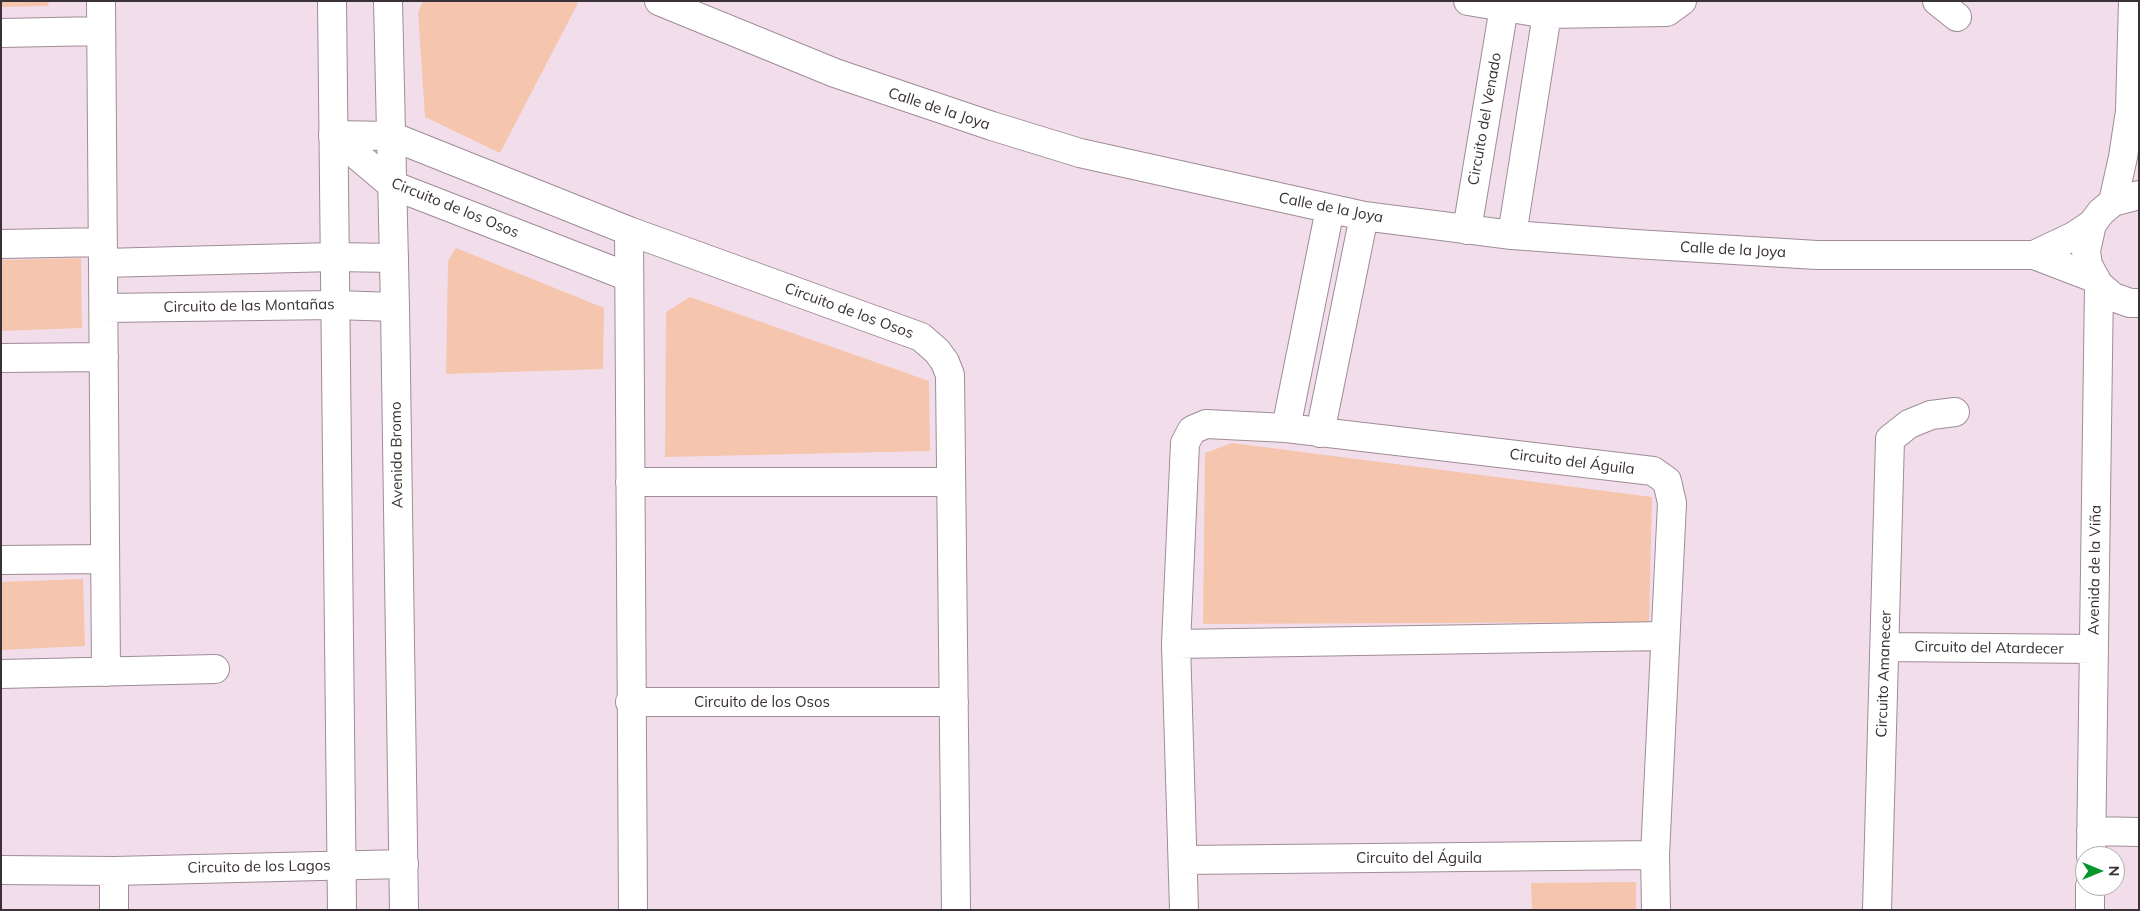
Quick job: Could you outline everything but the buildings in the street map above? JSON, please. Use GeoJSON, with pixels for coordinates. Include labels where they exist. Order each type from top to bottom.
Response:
{"type":"FeatureCollection","features":[{"type":"Feature","properties":{"kind":"street"},"geometry":{"type":"LineString","coordinates":[[101,1],[106,672]]}},
{"type":"Feature","properties":{"kind":"street"},"geometry":{"type":"LineString","coordinates":[[332,1],[342,910]]}},
{"type":"Feature","properties":{"kind":"street","name":"Avenida Bromo"},"geometry":{"type":"LineString","coordinates":[[388,1],[395,307],[404,910]]}},
{"type":"Feature","properties":{"kind":"street","name":"Calle de la Joya"},"geometry":{"type":"LineString","coordinates":[[659,1],[835,73],[992,126],[1080,153],[1364,216],[1512,235],[1817,254],[2034,254],[2096,281],[2113,296],[2130,303],[2139,303]]}},
{"type":"Feature","properties":{"kind":"street"},"geometry":{"type":"LineString","coordinates":[[1468,1],[1547,14],[1667,12],[1682,1]]}},
{"type":"Feature","properties":{"kind":"street"},"geometry":{"type":"LineString","coordinates":[[2092,224],[2101,212],[2126,198],[2123,157],[2130,111],[2133,1]]}},
{"type":"Feature","properties":{"kind":"street","name":"Circuito del Venado"},"geometry":{"type":"LineString","coordinates":[[1466,230],[1504,8]]}},
{"type":"Feature","properties":{"kind":"street"},"geometry":{"type":"LineString","coordinates":[[1512,235],[1547,14]]}},
{"type":"Feature","properties":{"kind":"street"},"geometry":{"type":"LineString","coordinates":[[1,33],[101,31]]}},
{"type":"Feature","properties":{"kind":"street","name":"Circuito de los Osos"},"geometry":{"type":"LineString","coordinates":[[333,135],[391,136],[629,231],[921,336],[937,351],[945,362],[950,375],[956,910]]}},
{"type":"Feature","properties":{"kind":"street","name":"Circuito de los Osos"},"geometry":{"type":"LineString","coordinates":[[333,135],[392,185],[629,277]]}},
{"type":"Feature","properties":{"kind":"street"},"geometry":{"type":"LineString","coordinates":[[1286,428],[1330,209]]}},
{"type":"Feature","properties":{"kind":"street"},"geometry":{"type":"LineString","coordinates":[[1320,433],[1364,216]]}},
{"type":"Feature","properties":{"kind":"street","name":"Calle de la Joya"},"geometry":{"type":"LineString","coordinates":[[2034,254],[2074,236],[2092,224]]}},
{"type":"Feature","properties":{"kind":"street","name":"Avenida de la Viña"},"geometry":{"type":"LineString","coordinates":[[2091,844],[2096,281],[2088,265],[2086,251],[2092,224]]}},
{"type":"Feature","properties":{"kind":"street"},"geometry":{"type":"LineString","coordinates":[[629,231],[630,702],[633,910]]}},
{"type":"Feature","properties":{"kind":"street"},"geometry":{"type":"LineString","coordinates":[[1,244],[103,253],[394,258]]}},
{"type":"Feature","properties":{"kind":"street","name":"Circuito de las Montañas"},"geometry":{"type":"LineString","coordinates":[[104,308],[335,305],[395,307]]}},
{"type":"Feature","properties":{"kind":"street"},"geometry":{"type":"LineString","coordinates":[[1,358],[104,357]]}},
{"type":"Feature","properties":{"kind":"street","name":"Circuito Amanecer"},"geometry":{"type":"LineString","coordinates":[[1877,910],[1890,439],[1909,424],[1931,414],[1955,412]]}},
{"type":"Feature","properties":{"kind":"street","name":"Circuito del Águila"},"geometry":{"type":"LineString","coordinates":[[1184,910],[1176,644],[1185,443],[1192,430],[1206,424],[1286,428],[1653,471],[1667,481],[1672,503],[1655,856],[1656,910]]}},
{"type":"Feature","properties":{"kind":"street"},"geometry":{"type":"LineString","coordinates":[[630,482],[951,482]]}},
{"type":"Feature","properties":{"kind":"street"},"geometry":{"type":"LineString","coordinates":[[1,560],[105,559]]}},
{"type":"Feature","properties":{"kind":"street"},"geometry":{"type":"LineString","coordinates":[[1176,644],[1665,636]]}},
{"type":"Feature","properties":{"kind":"street","name":"Circuito del Atardecer"},"geometry":{"type":"LineString","coordinates":[[1884,647],[2094,650]]}},
{"type":"Feature","properties":{"kind":"street"},"geometry":{"type":"LineString","coordinates":[[1,674],[215,669]]}},
{"type":"Feature","properties":{"kind":"street","name":"Circuito de los Osos"},"geometry":{"type":"LineString","coordinates":[[630,702],[954,702]]}},
{"type":"Feature","properties":{"kind":"street"},"geometry":{"type":"LineString","coordinates":[[2091,844],[2139,832]]}},
{"type":"Feature","properties":{"kind":"street","name":"Circuito del Águila"},"geometry":{"type":"LineString","coordinates":[[1183,860],[1655,856]]}},
{"type":"Feature","properties":{"kind":"street","name":"Circuito de los Lagos"},"geometry":{"type":"LineString","coordinates":[[1,870],[114,871],[404,864]]}},
{"type":"Feature","properties":{"kind":"street"},"geometry":{"type":"LineString","coordinates":[[114,871],[114,910]]}},
{"type":"Feature","properties":{"kind":"street"},"geometry":{"type":"LineString","coordinates":[[2090,896],[2090,910]]}},
{"type":"Feature","properties":{"kind":"shaded area"},"geometry":{"type":"Polygon","coordinates":[[[1,1],[49,1],[48,6],[1,7],[1,1]]]}},
{"type":"Feature","properties":{"kind":"shaded area"},"geometry":{"type":"Polygon","coordinates":[[[423,1],[574,1],[578,3],[500,153],[425,117],[418,12],[423,1]]]}},
{"type":"Feature","properties":{"kind":"shaded area"},"geometry":{"type":"Polygon","coordinates":[[[456,248],[604,308],[603,369],[446,374],[448,261],[456,248]]]}},
{"type":"Feature","properties":{"kind":"shaded area"},"geometry":{"type":"Polygon","coordinates":[[[81,258],[82,328],[1,331],[1,260],[81,258]]]}},
{"type":"Feature","properties":{"kind":"shaded area"},"geometry":{"type":"Polygon","coordinates":[[[690,297],[929,381],[930,451],[665,457],[666,312],[690,297]]]}},
{"type":"Feature","properties":{"kind":"shaded area"},"geometry":{"type":"Polygon","coordinates":[[[1232,443],[1652,497],[1649,622],[1203,624],[1205,453],[1232,443]]]}},
{"type":"Feature","properties":{"kind":"shaded area"},"geometry":{"type":"Polygon","coordinates":[[[83,579],[85,646],[1,650],[1,582],[83,579]]]}},
{"type":"Feature","properties":{"kind":"shaded area"},"geometry":{"type":"Polygon","coordinates":[[[1636,882],[1636,910],[1532,910],[1531,883],[1636,882]]]}}]}
